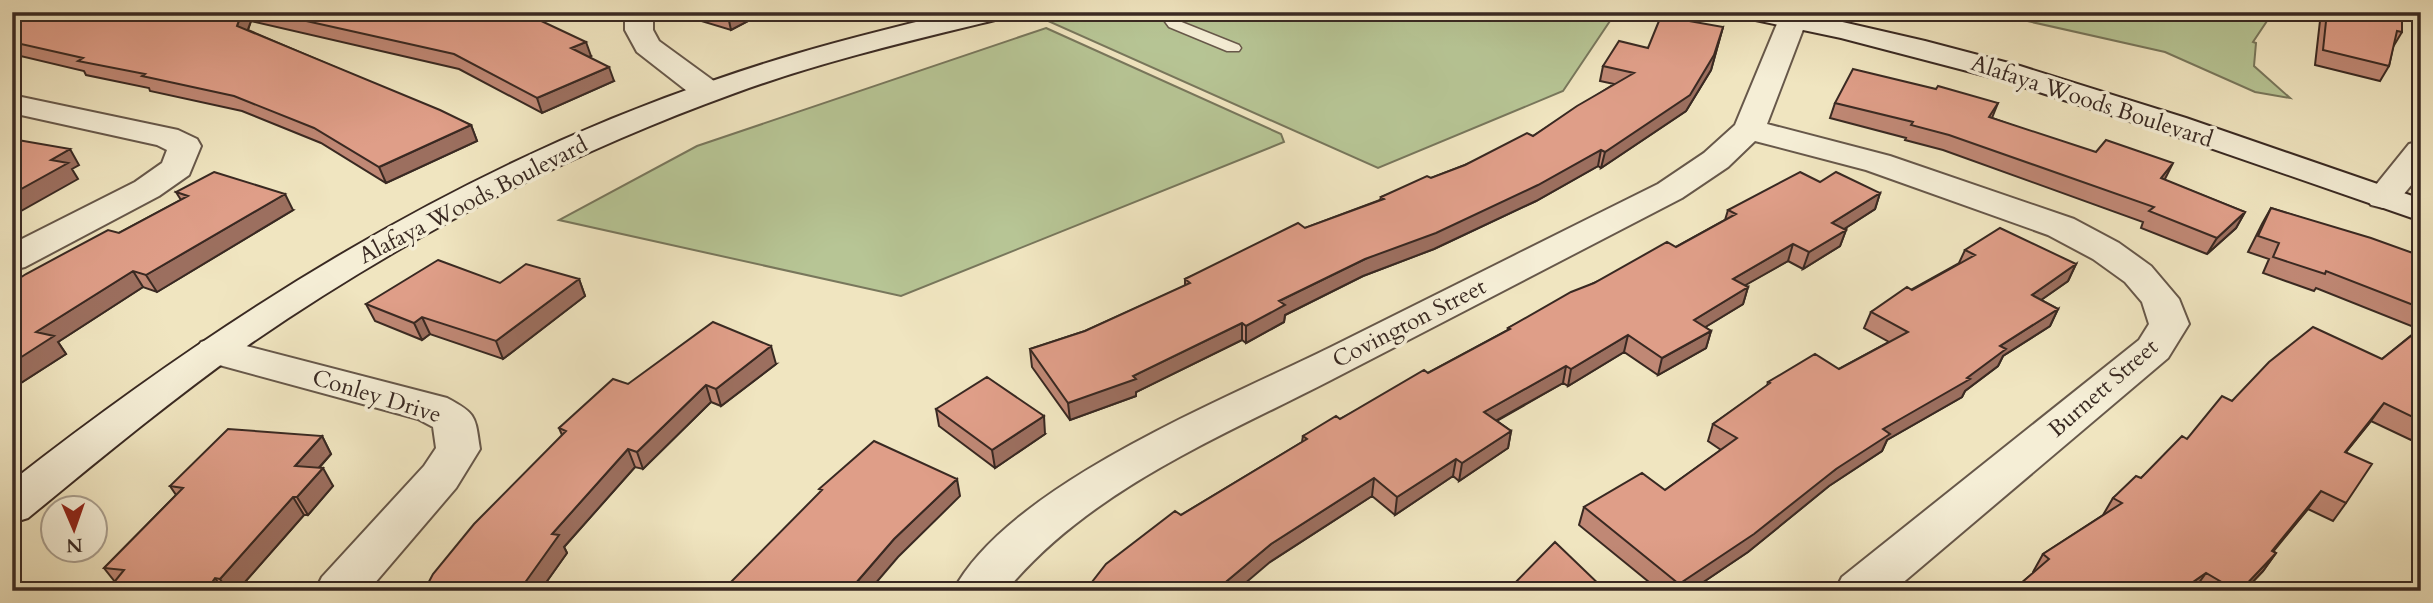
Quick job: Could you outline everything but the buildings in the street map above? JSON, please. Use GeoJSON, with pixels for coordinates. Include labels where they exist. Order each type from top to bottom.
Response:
{"type":"FeatureCollection","features":[{"type":"Feature","properties":{"kind":"street"},"geometry":{"type":"LineString","coordinates":[[639,12],[639,30],[647,46],[707,90]]}},
{"type":"Feature","properties":{"kind":"street","name":"Alafaya Woods Boulevard"},"geometry":{"type":"LineString","coordinates":[[12,506],[64,462],[215,351],[326,277],[484,189],[611,129],[707,90],[865,42],[993,12]]}},
{"type":"Feature","properties":{"kind":"street","name":"Alafaya Woods Boulevard"},"geometry":{"type":"LineString","coordinates":[[1774,16],[1958,58],[2058,86],[2421,211]]}},
{"type":"Feature","properties":{"kind":"street","name":"Covington Street"},"geometry":{"type":"LineString","coordinates":[[977,591],[992,570],[1050,518],[1137,461],[1670,191],[1716,160],[1749,129],[1774,16]]}},
{"type":"Feature","properties":{"kind":"street"},"geometry":{"type":"LineString","coordinates":[[12,104],[167,137],[185,146],[177,168],[147,189],[12,259]]}},
{"type":"Feature","properties":{"kind":"street","name":"Burnett Street"},"geometry":{"type":"LineString","coordinates":[[1749,129],[1878,163],[2061,227],[2106,251],[2138,274],[2160,299],[2169,324],[2154,349],[1859,591]]}},
{"type":"Feature","properties":{"kind":"street"},"geometry":{"type":"LineString","coordinates":[[2384,198],[2421,151]]}},
{"type":"Feature","properties":{"kind":"street","name":"Conley Drive"},"geometry":{"type":"LineString","coordinates":[[215,351],[432,408],[454,420],[458,449],[440,477],[339,591]]}},
{"type":"Feature","properties":{"kind":"lane"},"geometry":{"type":"LineString","coordinates":[[1165,12],[1174,24],[1233,48]]}},
{"type":"Feature","properties":{"kind":"green space"},"geometry":{"type":"Polygon","coordinates":[[[1104,12],[1616,12],[1563,91],[1378,168],[1048,21],[1104,12]]]}},
{"type":"Feature","properties":{"kind":"green space"},"geometry":{"type":"Polygon","coordinates":[[[1987,12],[2273,12],[2253,42],[2256,43],[2254,66],[2290,98],[2255,92],[2165,52],[1987,12]]]}},
{"type":"Feature","properties":{"kind":"green space"},"geometry":{"type":"Polygon","coordinates":[[[1046,28],[1281,134],[1284,142],[901,296],[559,220],[697,146],[1046,28]]]}}]}
